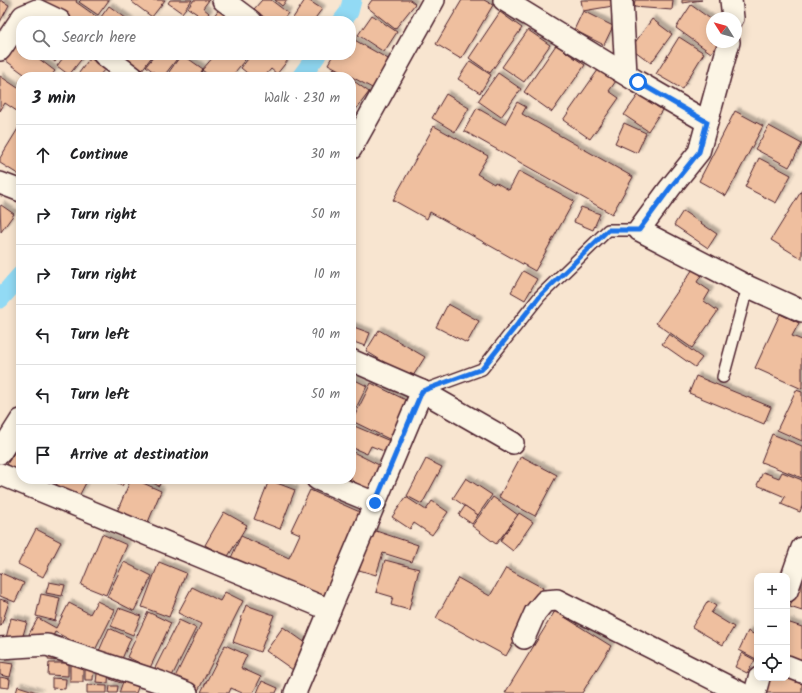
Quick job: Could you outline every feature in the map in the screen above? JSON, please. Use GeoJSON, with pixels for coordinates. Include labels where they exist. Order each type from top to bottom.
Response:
{"type":"FeatureCollection","features":[{"type":"Feature","properties":{"kind":"street"},"geometry":{"type":"LineString","coordinates":[[223,0],[244,16]]}},
{"type":"Feature","properties":{"kind":"street"},"geometry":{"type":"LineString","coordinates":[[356,140],[434,0]]}},
{"type":"Feature","properties":{"kind":"street"},"geometry":{"type":"LineString","coordinates":[[504,0],[707,122]]}},
{"type":"Feature","properties":{"kind":"street"},"geometry":{"type":"LineString","coordinates":[[622,0],[626,74]]}},
{"type":"Feature","properties":{"kind":"street"},"geometry":{"type":"LineString","coordinates":[[731,0],[732,12]]}},
{"type":"Feature","properties":{"kind":"street"},"geometry":{"type":"LineString","coordinates":[[23,16],[37,10],[50,16]]}},
{"type":"Feature","properties":{"kind":"street"},"geometry":{"type":"LineString","coordinates":[[0,50],[16,26]]}},
{"type":"Feature","properties":{"kind":"street"},"geometry":{"type":"LineString","coordinates":[[727,48],[699,152],[639,230],[749,287],[802,311]]}},
{"type":"Feature","properties":{"kind":"street"},"geometry":{"type":"LineString","coordinates":[[111,60],[126,72]]}},
{"type":"Feature","properties":{"kind":"street"},"geometry":{"type":"LineString","coordinates":[[0,182],[16,189]]}},
{"type":"Feature","properties":{"kind":"street"},"geometry":{"type":"LineString","coordinates":[[356,362],[422,391],[513,443]]}},
{"type":"Feature","properties":{"kind":"street"},"geometry":{"type":"LineString","coordinates":[[295,693],[422,391]]}},
{"type":"Feature","properties":{"kind":"street"},"geometry":{"type":"LineString","coordinates":[[0,454],[16,428]]}},
{"type":"Feature","properties":{"kind":"street"},"geometry":{"type":"LineString","coordinates":[[0,474],[16,481]]}},
{"type":"Feature","properties":{"kind":"street"},"geometry":{"type":"LineString","coordinates":[[24,484],[330,610]]}},
{"type":"Feature","properties":{"kind":"street"},"geometry":{"type":"LineString","coordinates":[[329,484],[375,503]]}},
{"type":"Feature","properties":{"kind":"street"},"geometry":{"type":"LineString","coordinates":[[790,582],[802,548]]}},
{"type":"Feature","properties":{"kind":"street"},"geometry":{"type":"LineString","coordinates":[[524,638],[535,613],[545,601],[557,600],[741,693]]}},
{"type":"Feature","properties":{"kind":"street"},"geometry":{"type":"LineString","coordinates":[[0,648],[48,645],[160,682],[187,693]]}},
{"type":"Feature","properties":{"kind":"street"},"geometry":{"type":"LineString","coordinates":[[790,667],[802,672]]}},
{"type":"Feature","properties":{"kind":"street"},"geometry":{"type":"LineString","coordinates":[[755,693],[758,681]]}},
{"type":"Feature","properties":{"kind":"lane"},"geometry":{"type":"LineString","coordinates":[[422,391],[482,369],[540,296],[608,230],[639,230]]}},
{"type":"Feature","properties":{"kind":"lane"},"geometry":{"type":"LineString","coordinates":[[723,377],[749,287]]}},
{"type":"Feature","properties":{"kind":"building"},"geometry":{"type":"Polygon","coordinates":[[[0,0],[9,5],[0,22],[0,0]]]}},
{"type":"Feature","properties":{"kind":"building"},"geometry":{"type":"Polygon","coordinates":[[[42,0],[77,0],[76,2],[96,16],[64,16],[42,0]]]}},
{"type":"Feature","properties":{"kind":"building"},"geometry":{"type":"Polygon","coordinates":[[[81,0],[109,0],[98,15],[79,2],[81,0]]]}},
{"type":"Feature","properties":{"kind":"building"},"geometry":{"type":"Polygon","coordinates":[[[134,0],[165,0],[153,16],[132,2],[134,0]]]}},
{"type":"Feature","properties":{"kind":"building"},"geometry":{"type":"Polygon","coordinates":[[[170,0],[192,0],[182,13],[168,3],[170,0]]]}},
{"type":"Feature","properties":{"kind":"building"},"geometry":{"type":"Polygon","coordinates":[[[194,0],[209,0],[203,8],[209,13],[207,16],[196,16],[197,14],[188,8],[194,0]]]}},
{"type":"Feature","properties":{"kind":"building"},"geometry":{"type":"Polygon","coordinates":[[[262,0],[271,0],[288,13],[286,16],[263,16],[254,9],[262,0]]]}},
{"type":"Feature","properties":{"kind":"building"},"geometry":{"type":"Polygon","coordinates":[[[275,0],[287,0],[282,6],[275,0]]]}},
{"type":"Feature","properties":{"kind":"building"},"geometry":{"type":"Polygon","coordinates":[[[305,0],[308,0],[322,9],[317,16],[294,16],[305,0]]]}},
{"type":"Feature","properties":{"kind":"building"},"geometry":{"type":"Polygon","coordinates":[[[372,0],[410,0],[415,4],[395,29],[367,7],[372,0]]]}},
{"type":"Feature","properties":{"kind":"building"},"geometry":{"type":"Polygon","coordinates":[[[462,0],[484,0],[493,5],[461,59],[436,44],[462,0]]]}},
{"type":"Feature","properties":{"kind":"building"},"geometry":{"type":"Polygon","coordinates":[[[581,0],[618,0],[619,5],[583,11],[581,0]]]}},
{"type":"Feature","properties":{"kind":"building"},"geometry":{"type":"Polygon","coordinates":[[[635,0],[673,0],[672,10],[634,7],[635,0]]]}},
{"type":"Feature","properties":{"kind":"building"},"geometry":{"type":"Polygon","coordinates":[[[682,0],[702,0],[682,3],[682,0]]]}},
{"type":"Feature","properties":{"kind":"building"},"geometry":{"type":"Polygon","coordinates":[[[691,5],[706,16],[706,48],[715,48],[711,53],[676,28],[691,5]]]}},
{"type":"Feature","properties":{"kind":"building"},"geometry":{"type":"Polygon","coordinates":[[[109,6],[123,16],[102,16],[109,6]]]}},
{"type":"Feature","properties":{"kind":"building"},"geometry":{"type":"Polygon","coordinates":[[[220,8],[230,16],[214,16],[220,8]]]}},
{"type":"Feature","properties":{"kind":"building"},"geometry":{"type":"Polygon","coordinates":[[[583,11],[613,26],[604,45],[574,30],[583,11]]]}},
{"type":"Feature","properties":{"kind":"building"},"geometry":{"type":"Polygon","coordinates":[[[500,12],[522,28],[490,73],[469,58],[500,12]]]}},
{"type":"Feature","properties":{"kind":"building"},"geometry":{"type":"Polygon","coordinates":[[[372,15],[397,32],[384,52],[358,35],[372,15]]]}},
{"type":"Feature","properties":{"kind":"building"},"geometry":{"type":"Polygon","coordinates":[[[652,19],[672,34],[651,63],[631,48],[652,19]]]}},
{"type":"Feature","properties":{"kind":"building"},"geometry":{"type":"Polygon","coordinates":[[[528,30],[550,45],[524,82],[502,67],[528,30]]]}},
{"type":"Feature","properties":{"kind":"building"},"geometry":{"type":"Polygon","coordinates":[[[679,37],[704,53],[682,89],[656,74],[679,37]]]}},
{"type":"Feature","properties":{"kind":"building"},"geometry":{"type":"Polygon","coordinates":[[[356,41],[390,60],[374,89],[356,79],[356,72],[343,72],[328,64],[330,60],[356,60],[356,41]]]}},
{"type":"Feature","properties":{"kind":"building"},"geometry":{"type":"Polygon","coordinates":[[[16,45],[16,60],[41,60],[55,71],[21,72],[5,60],[16,45]]]}},
{"type":"Feature","properties":{"kind":"building"},"geometry":{"type":"Polygon","coordinates":[[[556,45],[585,65],[552,112],[524,92],[556,45]]]}},
{"type":"Feature","properties":{"kind":"building"},"geometry":{"type":"Polygon","coordinates":[[[61,60],[81,60],[71,72],[65,72],[57,66],[61,60]]]}},
{"type":"Feature","properties":{"kind":"building"},"geometry":{"type":"Polygon","coordinates":[[[89,60],[93,60],[105,69],[102,72],[80,72],[89,60]]]}},
{"type":"Feature","properties":{"kind":"building"},"geometry":{"type":"Polygon","coordinates":[[[128,60],[149,60],[142,70],[128,60]]]}},
{"type":"Feature","properties":{"kind":"building"},"geometry":{"type":"Polygon","coordinates":[[[151,60],[176,60],[167,72],[154,72],[146,66],[151,60]]]}},
{"type":"Feature","properties":{"kind":"building"},"geometry":{"type":"Polygon","coordinates":[[[177,60],[190,60],[203,69],[201,72],[169,72],[177,60]]]}},
{"type":"Feature","properties":{"kind":"building"},"geometry":{"type":"Polygon","coordinates":[[[211,60],[245,60],[235,72],[205,72],[202,70],[211,60]]]}},
{"type":"Feature","properties":{"kind":"building"},"geometry":{"type":"Polygon","coordinates":[[[247,60],[288,60],[279,72],[275,72],[271,69],[268,72],[246,72],[241,68],[247,60]]]}},
{"type":"Feature","properties":{"kind":"building"},"geometry":{"type":"Polygon","coordinates":[[[470,61],[491,75],[480,93],[458,79],[470,61]]]}},
{"type":"Feature","properties":{"kind":"building"},"geometry":{"type":"Polygon","coordinates":[[[603,63],[620,75],[609,91],[619,98],[590,139],[563,120],[603,63]]]}},
{"type":"Feature","properties":{"kind":"building"},"geometry":{"type":"Polygon","coordinates":[[[334,68],[340,72],[331,72],[334,68]]]}},
{"type":"Feature","properties":{"kind":"building"},"geometry":{"type":"Polygon","coordinates":[[[498,73],[521,89],[501,117],[478,101],[498,73]]]}},
{"type":"Feature","properties":{"kind":"building"},"geometry":{"type":"Polygon","coordinates":[[[0,76],[16,87],[16,111],[5,103],[0,111],[0,76]]]}},
{"type":"Feature","properties":{"kind":"building"},"geometry":{"type":"Polygon","coordinates":[[[356,83],[369,92],[356,109],[356,83]]]}},
{"type":"Feature","properties":{"kind":"building"},"geometry":{"type":"Polygon","coordinates":[[[446,94],[469,108],[455,132],[432,118],[446,94]]]}},
{"type":"Feature","properties":{"kind":"building"},"geometry":{"type":"Polygon","coordinates":[[[639,94],[662,110],[648,131],[624,115],[639,94]]]}},
{"type":"Feature","properties":{"kind":"building"},"geometry":{"type":"Polygon","coordinates":[[[517,102],[526,107],[522,114],[633,177],[612,214],[464,131],[477,108],[505,124],[517,102]]]}},
{"type":"Feature","properties":{"kind":"building"},"geometry":{"type":"Polygon","coordinates":[[[735,111],[763,126],[726,196],[699,181],[735,111]]]}},
{"type":"Feature","properties":{"kind":"building"},"geometry":{"type":"Polygon","coordinates":[[[624,123],[646,133],[637,153],[615,143],[624,123]]]}},
{"type":"Feature","properties":{"kind":"building"},"geometry":{"type":"Polygon","coordinates":[[[434,126],[488,156],[477,174],[494,184],[495,182],[509,190],[519,171],[574,201],[535,271],[430,212],[427,219],[393,200],[434,126]]]}},
{"type":"Feature","properties":{"kind":"building"},"geometry":{"type":"Polygon","coordinates":[[[769,126],[802,144],[789,167],[755,149],[769,126]]]}},
{"type":"Feature","properties":{"kind":"building"},"geometry":{"type":"Polygon","coordinates":[[[16,132],[16,173],[0,163],[0,158],[16,132]]]}},
{"type":"Feature","properties":{"kind":"building"},"geometry":{"type":"Polygon","coordinates":[[[759,158],[791,175],[776,203],[745,187],[759,158]]]}},
{"type":"Feature","properties":{"kind":"building"},"geometry":{"type":"Polygon","coordinates":[[[802,190],[802,259],[771,240],[802,190]]]}},
{"type":"Feature","properties":{"kind":"building"},"geometry":{"type":"Polygon","coordinates":[[[1,205],[14,214],[1,232],[0,207],[1,205]]]}},
{"type":"Feature","properties":{"kind":"building"},"geometry":{"type":"Polygon","coordinates":[[[581,207],[600,214],[593,230],[574,222],[581,207]]]}},
{"type":"Feature","properties":{"kind":"building"},"geometry":{"type":"Polygon","coordinates":[[[683,211],[717,234],[708,248],[674,225],[683,211]]]}},
{"type":"Feature","properties":{"kind":"building"},"geometry":{"type":"Polygon","coordinates":[[[695,266],[703,272],[697,282],[710,291],[704,301],[718,311],[692,348],[656,323],[695,266]]]}},
{"type":"Feature","properties":{"kind":"building"},"geometry":{"type":"Polygon","coordinates":[[[523,271],[537,279],[525,300],[511,292],[523,271]]]}},
{"type":"Feature","properties":{"kind":"building"},"geometry":{"type":"Polygon","coordinates":[[[448,304],[479,321],[467,343],[436,327],[448,304]]]}},
{"type":"Feature","properties":{"kind":"building"},"geometry":{"type":"Polygon","coordinates":[[[780,314],[799,323],[792,336],[802,340],[802,389],[755,368],[780,314]]]}},
{"type":"Feature","properties":{"kind":"building"},"geometry":{"type":"Polygon","coordinates":[[[356,328],[370,333],[365,346],[356,343],[356,328]]]}},
{"type":"Feature","properties":{"kind":"building"},"geometry":{"type":"Polygon","coordinates":[[[379,330],[425,357],[411,379],[366,351],[379,330]]]}},
{"type":"Feature","properties":{"kind":"building"},"geometry":{"type":"Polygon","coordinates":[[[669,334],[702,358],[695,367],[662,344],[669,334]]]}},
{"type":"Feature","properties":{"kind":"building"},"geometry":{"type":"Polygon","coordinates":[[[696,376],[771,407],[764,424],[689,393],[696,376]]]}},
{"type":"Feature","properties":{"kind":"building"},"geometry":{"type":"Polygon","coordinates":[[[356,380],[367,386],[356,408],[356,380]]]}},
{"type":"Feature","properties":{"kind":"building"},"geometry":{"type":"Polygon","coordinates":[[[371,383],[410,402],[391,440],[356,423],[356,413],[371,383]]]}},
{"type":"Feature","properties":{"kind":"building"},"geometry":{"type":"Polygon","coordinates":[[[796,390],[802,392],[802,441],[777,430],[796,390]]]}},
{"type":"Feature","properties":{"kind":"building"},"geometry":{"type":"Polygon","coordinates":[[[356,427],[390,441],[386,452],[371,446],[367,454],[356,449],[356,427]]]}},
{"type":"Feature","properties":{"kind":"building"},"geometry":{"type":"Polygon","coordinates":[[[772,434],[802,446],[802,478],[761,462],[772,434]]]}},
{"type":"Feature","properties":{"kind":"building"},"geometry":{"type":"Polygon","coordinates":[[[16,450],[16,470],[7,464],[16,450]]]}},
{"type":"Feature","properties":{"kind":"building"},"geometry":{"type":"Polygon","coordinates":[[[356,454],[381,466],[369,490],[356,483],[356,454]]]}},
{"type":"Feature","properties":{"kind":"building"},"geometry":{"type":"Polygon","coordinates":[[[521,456],[557,475],[535,516],[499,497],[521,456]]]}},
{"type":"Feature","properties":{"kind":"building"},"geometry":{"type":"Polygon","coordinates":[[[426,459],[442,467],[422,504],[407,496],[426,459]]]}},
{"type":"Feature","properties":{"kind":"building"},"geometry":{"type":"Polygon","coordinates":[[[763,472],[779,478],[782,472],[802,480],[802,506],[800,512],[781,504],[785,497],[757,485],[763,472]]]}},
{"type":"Feature","properties":{"kind":"building"},"geometry":{"type":"Polygon","coordinates":[[[466,478],[492,495],[478,515],[453,498],[466,478]]]}},
{"type":"Feature","properties":{"kind":"building"},"geometry":{"type":"Polygon","coordinates":[[[42,484],[49,484],[47,487],[42,484]]]}},
{"type":"Feature","properties":{"kind":"building"},"geometry":{"type":"Polygon","coordinates":[[[57,484],[85,484],[78,498],[56,486],[57,484]]]}},
{"type":"Feature","properties":{"kind":"building"},"geometry":{"type":"Polygon","coordinates":[[[129,484],[145,484],[161,491],[146,527],[116,514],[129,484]]]}},
{"type":"Feature","properties":{"kind":"building"},"geometry":{"type":"Polygon","coordinates":[[[267,484],[279,484],[295,490],[280,529],[254,519],[267,484]]]}},
{"type":"Feature","properties":{"kind":"building"},"geometry":{"type":"Polygon","coordinates":[[[310,490],[362,513],[322,601],[230,560],[241,536],[289,558],[300,534],[291,530],[310,490]]]}},
{"type":"Feature","properties":{"kind":"building"},"geometry":{"type":"Polygon","coordinates":[[[406,497],[426,510],[432,501],[448,512],[432,535],[414,523],[410,529],[392,517],[406,497]]]}},
{"type":"Feature","properties":{"kind":"building"},"geometry":{"type":"Polygon","coordinates":[[[493,497],[518,515],[496,544],[472,526],[493,497]]]}},
{"type":"Feature","properties":{"kind":"building"},"geometry":{"type":"Polygon","coordinates":[[[465,506],[478,515],[472,524],[459,515],[465,506]]]}},
{"type":"Feature","properties":{"kind":"building"},"geometry":{"type":"Polygon","coordinates":[[[224,512],[247,525],[227,558],[205,545],[224,512]]]}},
{"type":"Feature","properties":{"kind":"building"},"geometry":{"type":"Polygon","coordinates":[[[519,513],[533,522],[513,551],[500,541],[519,513]]]}},
{"type":"Feature","properties":{"kind":"building"},"geometry":{"type":"Polygon","coordinates":[[[36,529],[61,542],[43,577],[18,564],[36,529]]]}},
{"type":"Feature","properties":{"kind":"building"},"geometry":{"type":"Polygon","coordinates":[[[373,530],[418,545],[412,562],[383,553],[376,575],[359,570],[373,530]]]}},
{"type":"Feature","properties":{"kind":"building"},"geometry":{"type":"Polygon","coordinates":[[[102,534],[127,545],[106,595],[81,585],[102,534]]]}},
{"type":"Feature","properties":{"kind":"building"},"geometry":{"type":"Polygon","coordinates":[[[385,560],[419,569],[409,610],[391,605],[393,597],[376,592],[385,560]]]}},
{"type":"Feature","properties":{"kind":"building"},"geometry":{"type":"Polygon","coordinates":[[[124,562],[152,576],[134,611],[107,597],[124,562]]]}},
{"type":"Feature","properties":{"kind":"building"},"geometry":{"type":"Polygon","coordinates":[[[159,562],[186,573],[169,617],[142,607],[159,562]]]}},
{"type":"Feature","properties":{"kind":"building"},"geometry":{"type":"Polygon","coordinates":[[[506,568],[543,588],[506,656],[436,618],[458,578],[490,596],[506,568]]]}},
{"type":"Feature","properties":{"kind":"building"},"geometry":{"type":"Polygon","coordinates":[[[1,573],[24,583],[15,602],[0,596],[1,573]]]}},
{"type":"Feature","properties":{"kind":"building"},"geometry":{"type":"Polygon","coordinates":[[[802,573],[802,611],[790,607],[802,573]]]}},
{"type":"Feature","properties":{"kind":"building"},"geometry":{"type":"Polygon","coordinates":[[[49,582],[65,585],[62,596],[46,593],[49,582]]]}},
{"type":"Feature","properties":{"kind":"building"},"geometry":{"type":"Polygon","coordinates":[[[192,587],[220,601],[225,592],[243,601],[198,691],[174,679],[201,624],[178,613],[192,587]]]}},
{"type":"Feature","properties":{"kind":"building"},"geometry":{"type":"Polygon","coordinates":[[[41,594],[60,598],[55,621],[36,616],[41,594]]]}},
{"type":"Feature","properties":{"kind":"building"},"geometry":{"type":"Polygon","coordinates":[[[0,599],[9,602],[1,626],[0,626],[0,599]]]}},
{"type":"Feature","properties":{"kind":"building"},"geometry":{"type":"Polygon","coordinates":[[[97,601],[115,610],[94,652],[55,632],[49,644],[29,634],[38,618],[56,628],[69,603],[90,614],[97,601]]]}},
{"type":"Feature","properties":{"kind":"building"},"geometry":{"type":"Polygon","coordinates":[[[708,601],[716,606],[711,613],[734,627],[723,645],[692,627],[708,601]]]}},
{"type":"Feature","properties":{"kind":"building"},"geometry":{"type":"Polygon","coordinates":[[[246,605],[274,615],[260,652],[233,642],[246,605]]]}},
{"type":"Feature","properties":{"kind":"building"},"geometry":{"type":"Polygon","coordinates":[[[119,608],[141,616],[133,635],[111,626],[119,608]]]}},
{"type":"Feature","properties":{"kind":"building"},"geometry":{"type":"Polygon","coordinates":[[[555,611],[611,646],[582,693],[505,693],[555,611]]]}},
{"type":"Feature","properties":{"kind":"building"},"geometry":{"type":"Polygon","coordinates":[[[148,612],[171,623],[150,668],[127,657],[148,612]]]}},
{"type":"Feature","properties":{"kind":"building"},"geometry":{"type":"Polygon","coordinates":[[[11,618],[27,622],[21,642],[6,638],[11,618]]]}},
{"type":"Feature","properties":{"kind":"building"},"geometry":{"type":"Polygon","coordinates":[[[179,620],[196,628],[171,678],[154,670],[179,620]]]}},
{"type":"Feature","properties":{"kind":"building"},"geometry":{"type":"Polygon","coordinates":[[[790,623],[802,627],[802,664],[790,660],[790,623]]]}},
{"type":"Feature","properties":{"kind":"building"},"geometry":{"type":"Polygon","coordinates":[[[283,627],[310,646],[293,670],[266,651],[283,627]]]}},
{"type":"Feature","properties":{"kind":"building"},"geometry":{"type":"Polygon","coordinates":[[[109,628],[131,638],[121,661],[99,651],[109,628]]]}},
{"type":"Feature","properties":{"kind":"building"},"geometry":{"type":"Polygon","coordinates":[[[748,631],[754,634],[754,658],[739,650],[748,631]]]}},
{"type":"Feature","properties":{"kind":"building"},"geometry":{"type":"Polygon","coordinates":[[[225,645],[247,655],[241,668],[261,677],[253,693],[242,693],[231,688],[229,693],[201,692],[225,645]]]}},
{"type":"Feature","properties":{"kind":"building"},"geometry":{"type":"Polygon","coordinates":[[[49,651],[64,652],[63,661],[48,660],[49,651]]]}},
{"type":"Feature","properties":{"kind":"building"},"geometry":{"type":"Polygon","coordinates":[[[742,653],[754,659],[747,673],[735,667],[742,653]]]}},
{"type":"Feature","properties":{"kind":"building"},"geometry":{"type":"Polygon","coordinates":[[[0,662],[13,664],[10,677],[0,675],[0,662]]]}},
{"type":"Feature","properties":{"kind":"building"},"geometry":{"type":"Polygon","coordinates":[[[85,662],[94,662],[93,680],[85,680],[85,662]]]}},
{"type":"Feature","properties":{"kind":"building"},"geometry":{"type":"Polygon","coordinates":[[[49,663],[68,663],[68,676],[48,675],[49,663]]]}},
{"type":"Feature","properties":{"kind":"building"},"geometry":{"type":"Polygon","coordinates":[[[70,663],[83,663],[83,682],[70,682],[70,663]]]}},
{"type":"Feature","properties":{"kind":"building"},"geometry":{"type":"Polygon","coordinates":[[[98,666],[109,667],[108,683],[96,682],[98,666]]]}},
{"type":"Feature","properties":{"kind":"building"},"geometry":{"type":"Polygon","coordinates":[[[113,670],[125,674],[121,683],[110,679],[113,670]]]}},
{"type":"Feature","properties":{"kind":"building"},"geometry":{"type":"Polygon","coordinates":[[[126,673],[141,679],[136,693],[119,693],[126,673]]]}},
{"type":"Feature","properties":{"kind":"building"},"geometry":{"type":"Polygon","coordinates":[[[0,677],[10,679],[9,688],[0,687],[0,677]]]}},
{"type":"Feature","properties":{"kind":"building"},"geometry":{"type":"Polygon","coordinates":[[[52,678],[66,679],[65,689],[52,688],[52,678]]]}},
{"type":"Feature","properties":{"kind":"building"},"geometry":{"type":"Polygon","coordinates":[[[790,678],[802,682],[802,693],[762,693],[766,681],[790,681],[790,678]]]}},
{"type":"Feature","properties":{"kind":"building"},"geometry":{"type":"Polygon","coordinates":[[[262,681],[278,688],[276,693],[257,693],[262,681]]]}},
{"type":"Feature","properties":{"kind":"building"},"geometry":{"type":"Polygon","coordinates":[[[87,685],[107,686],[107,693],[87,693],[87,685]]]}},
{"type":"Feature","properties":{"kind":"building"},"geometry":{"type":"Polygon","coordinates":[[[18,686],[40,693],[16,693],[18,686]]]}},
{"type":"Feature","properties":{"kind":"building"},"geometry":{"type":"Polygon","coordinates":[[[110,686],[118,686],[117,693],[109,693],[110,686]]]}},
{"type":"Feature","properties":{"kind":"waterway"},"geometry":{"type":"LineString","coordinates":[[346,16],[349,12],[352,0]]}},
{"type":"Feature","properties":{"kind":"waterway"},"geometry":{"type":"LineString","coordinates":[[305,72],[313,60]]}},
{"type":"Feature","properties":{"kind":"waterway"},"geometry":{"type":"LineString","coordinates":[[0,299],[16,281]]}},
{"type":"Feature","properties":{"kind":"route"},"geometry":{"type":"LineString","coordinates":[[375,503],[422,391],[482,369],[540,296],[608,230],[639,230],[699,152],[707,122],[638,82]]}}]}
